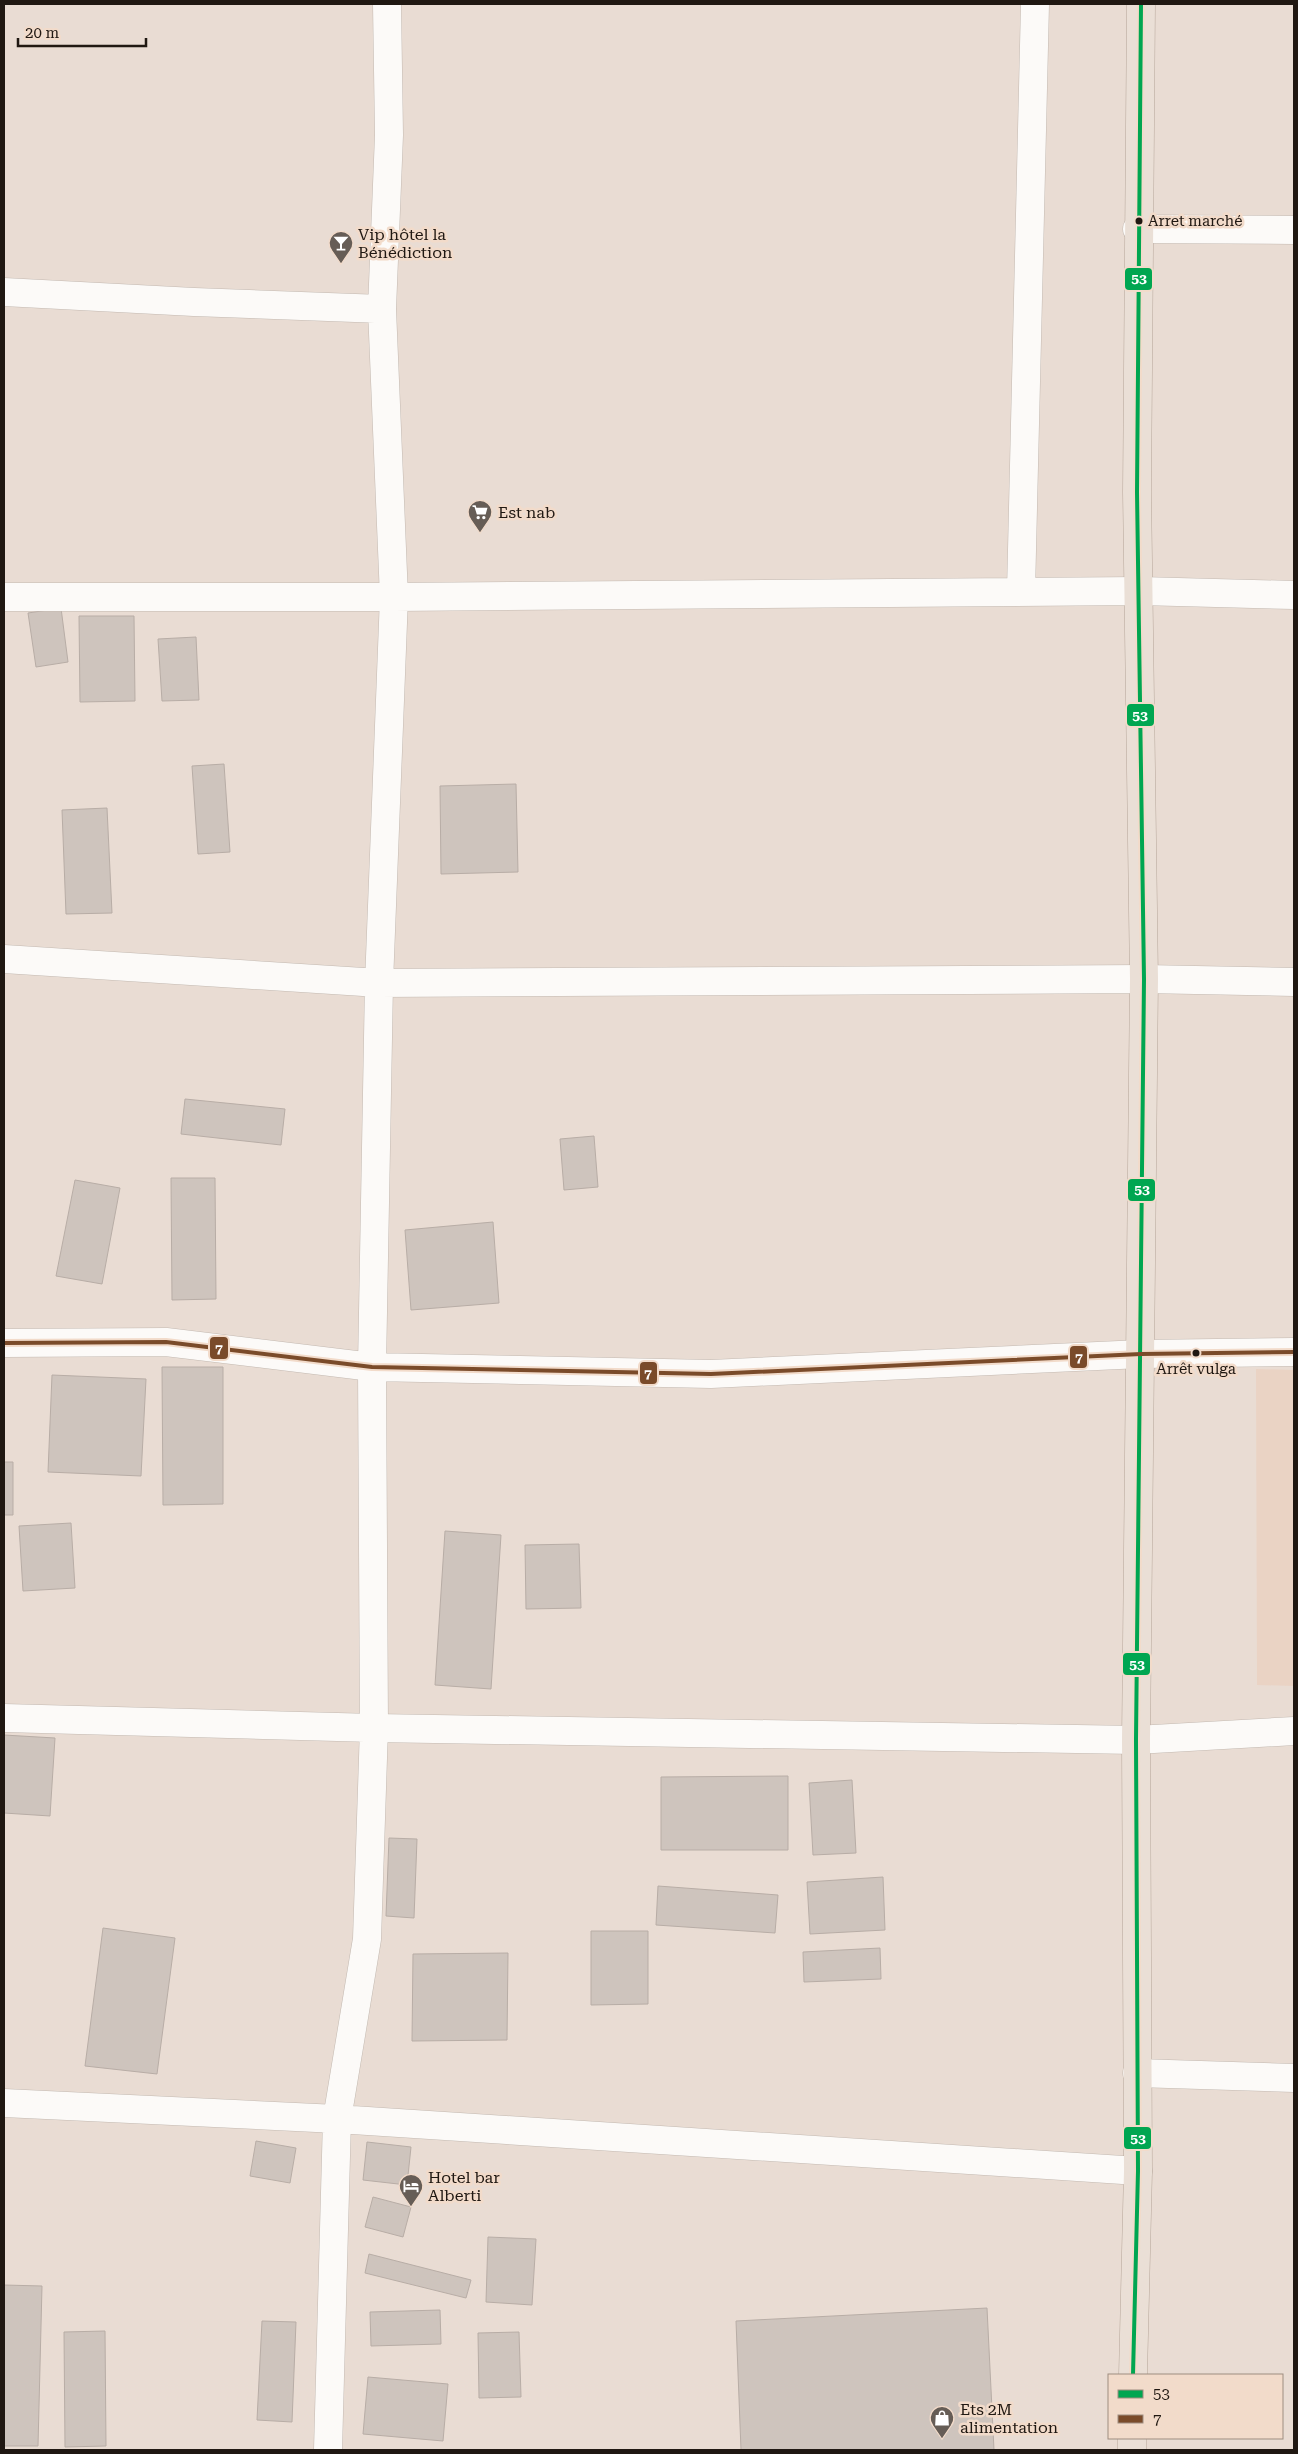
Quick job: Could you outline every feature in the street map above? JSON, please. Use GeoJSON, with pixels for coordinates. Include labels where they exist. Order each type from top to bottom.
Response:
{"type":"FeatureCollection","features":[{"type":"Feature","properties":{"kind":"highway"},"geometry":{"type":"LineString","coordinates":[[1133,2374],[1138,2171],[1136,1740],[1144,979],[1140,591],[1137,492],[1137,229],[1141,4]]}},
{"type":"Feature","properties":{"kind":"street"},"geometry":{"type":"LineString","coordinates":[[328,2450],[337,2119],[367,1939],[374,1728],[372,1367],[379,983],[394,597],[382,309],[389,135],[387,4]]}},
{"type":"Feature","properties":{"kind":"street"},"geometry":{"type":"LineString","coordinates":[[1020,592],[1035,4]]}},
{"type":"Feature","properties":{"kind":"street"},"geometry":{"type":"LineString","coordinates":[[1137,229],[1294,230]]}},
{"type":"Feature","properties":{"kind":"street"},"geometry":{"type":"LineString","coordinates":[[4,292],[382,309]]}},
{"type":"Feature","properties":{"kind":"street"},"geometry":{"type":"LineString","coordinates":[[4,597],[394,597],[1140,591],[1294,595]]}},
{"type":"Feature","properties":{"kind":"street"},"geometry":{"type":"LineString","coordinates":[[4,959],[379,983],[1144,979],[1294,982]]}},
{"type":"Feature","properties":{"kind":"street"},"geometry":{"type":"LineString","coordinates":[[4,1342],[166,1342],[372,1367],[711,1374],[1141,1354],[1294,1352]]}},
{"type":"Feature","properties":{"kind":"street"},"geometry":{"type":"LineString","coordinates":[[4,1718],[374,1728],[1136,1740],[1294,1731]]}},
{"type":"Feature","properties":{"kind":"street"},"geometry":{"type":"LineString","coordinates":[[1137,2073],[1294,2078]]}},
{"type":"Feature","properties":{"kind":"street"},"geometry":{"type":"LineString","coordinates":[[4,2103],[337,2119],[1138,2171]]}},
{"type":"Feature","properties":{"kind":"shaded area"},"geometry":{"type":"Polygon","coordinates":[[[1256,1369],[1294,1370],[1294,1686],[1257,1685],[1256,1369]]]}},
{"type":"Feature","properties":{"kind":"building"},"geometry":{"type":"Polygon","coordinates":[[[61,608],[68,662],[36,667],[28,613],[61,608]]]}},
{"type":"Feature","properties":{"kind":"building"},"geometry":{"type":"Polygon","coordinates":[[[79,616],[134,616],[135,701],[80,702],[79,616]]]}},
{"type":"Feature","properties":{"kind":"building"},"geometry":{"type":"Polygon","coordinates":[[[196,637],[199,700],[162,701],[158,639],[196,637]]]}},
{"type":"Feature","properties":{"kind":"building"},"geometry":{"type":"Polygon","coordinates":[[[224,764],[230,852],[198,854],[192,766],[224,764]]]}},
{"type":"Feature","properties":{"kind":"building"},"geometry":{"type":"Polygon","coordinates":[[[516,784],[518,872],[441,874],[440,786],[516,784]]]}},
{"type":"Feature","properties":{"kind":"building"},"geometry":{"type":"Polygon","coordinates":[[[107,808],[112,913],[66,914],[62,810],[107,808]]]}},
{"type":"Feature","properties":{"kind":"building"},"geometry":{"type":"Polygon","coordinates":[[[185,1099],[285,1109],[281,1145],[181,1134],[185,1099]]]}},
{"type":"Feature","properties":{"kind":"building"},"geometry":{"type":"Polygon","coordinates":[[[594,1136],[598,1187],[564,1190],[560,1139],[594,1136]]]}},
{"type":"Feature","properties":{"kind":"building"},"geometry":{"type":"Polygon","coordinates":[[[171,1178],[215,1178],[216,1299],[172,1300],[171,1178]]]}},
{"type":"Feature","properties":{"kind":"building"},"geometry":{"type":"Polygon","coordinates":[[[75,1180],[120,1188],[102,1284],[56,1276],[75,1180]]]}},
{"type":"Feature","properties":{"kind":"building"},"geometry":{"type":"Polygon","coordinates":[[[493,1222],[499,1303],[411,1310],[405,1230],[493,1222]]]}},
{"type":"Feature","properties":{"kind":"building"},"geometry":{"type":"Polygon","coordinates":[[[162,1367],[223,1367],[223,1504],[163,1505],[162,1367]]]}},
{"type":"Feature","properties":{"kind":"building"},"geometry":{"type":"Polygon","coordinates":[[[52,1375],[146,1379],[141,1476],[48,1472],[52,1375]]]}},
{"type":"Feature","properties":{"kind":"building"},"geometry":{"type":"Polygon","coordinates":[[[4,1462],[13,1462],[13,1515],[4,1515],[4,1462]]]}},
{"type":"Feature","properties":{"kind":"building"},"geometry":{"type":"Polygon","coordinates":[[[71,1523],[75,1588],[23,1591],[19,1526],[71,1523]]]}},
{"type":"Feature","properties":{"kind":"building"},"geometry":{"type":"Polygon","coordinates":[[[445,1531],[501,1535],[491,1689],[435,1685],[445,1531]]]}},
{"type":"Feature","properties":{"kind":"building"},"geometry":{"type":"Polygon","coordinates":[[[579,1544],[581,1608],[526,1609],[525,1545],[579,1544]]]}},
{"type":"Feature","properties":{"kind":"building"},"geometry":{"type":"Polygon","coordinates":[[[4,1735],[55,1738],[50,1816],[4,1813],[4,1735]]]}},
{"type":"Feature","properties":{"kind":"building"},"geometry":{"type":"Polygon","coordinates":[[[788,1776],[788,1850],[661,1850],[661,1777],[788,1776]]]}},
{"type":"Feature","properties":{"kind":"building"},"geometry":{"type":"Polygon","coordinates":[[[852,1780],[856,1853],[813,1855],[809,1783],[852,1780]]]}},
{"type":"Feature","properties":{"kind":"building"},"geometry":{"type":"Polygon","coordinates":[[[389,1838],[417,1839],[414,1918],[386,1916],[389,1838]]]}},
{"type":"Feature","properties":{"kind":"building"},"geometry":{"type":"Polygon","coordinates":[[[883,1877],[885,1930],[810,1934],[807,1882],[883,1877]]]}},
{"type":"Feature","properties":{"kind":"building"},"geometry":{"type":"Polygon","coordinates":[[[658,1886],[778,1895],[775,1933],[656,1925],[658,1886]]]}},
{"type":"Feature","properties":{"kind":"building"},"geometry":{"type":"Polygon","coordinates":[[[103,1928],[175,1938],[157,2074],[85,2066],[103,1928]]]}},
{"type":"Feature","properties":{"kind":"building"},"geometry":{"type":"Polygon","coordinates":[[[591,1931],[648,1931],[648,2004],[591,2005],[591,1931]]]}},
{"type":"Feature","properties":{"kind":"building"},"geometry":{"type":"Polygon","coordinates":[[[880,1948],[881,1979],[804,1982],[803,1952],[880,1948]]]}},
{"type":"Feature","properties":{"kind":"building"},"geometry":{"type":"Polygon","coordinates":[[[508,1953],[507,2040],[412,2041],[413,1954],[508,1953]]]}},
{"type":"Feature","properties":{"kind":"building"},"geometry":{"type":"Polygon","coordinates":[[[256,2141],[296,2148],[290,2183],[250,2176],[256,2141]]]}},
{"type":"Feature","properties":{"kind":"building"},"geometry":{"type":"Polygon","coordinates":[[[367,2142],[411,2147],[407,2185],[363,2180],[367,2142]]]}},
{"type":"Feature","properties":{"kind":"building"},"geometry":{"type":"Polygon","coordinates":[[[373,2197],[411,2207],[403,2237],[365,2227],[373,2197]]]}},
{"type":"Feature","properties":{"kind":"building"},"geometry":{"type":"Polygon","coordinates":[[[488,2237],[536,2239],[532,2305],[486,2302],[488,2237]]]}},
{"type":"Feature","properties":{"kind":"building"},"geometry":{"type":"Polygon","coordinates":[[[369,2254],[471,2280],[466,2298],[365,2273],[369,2254]]]}},
{"type":"Feature","properties":{"kind":"building"},"geometry":{"type":"Polygon","coordinates":[[[4,2285],[42,2286],[38,2446],[4,2446],[4,2285]]]}},
{"type":"Feature","properties":{"kind":"building"},"geometry":{"type":"Polygon","coordinates":[[[987,2308],[994,2450],[741,2450],[736,2321],[987,2308]]]}},
{"type":"Feature","properties":{"kind":"building"},"geometry":{"type":"Polygon","coordinates":[[[440,2310],[441,2344],[371,2346],[370,2312],[440,2310]]]}},
{"type":"Feature","properties":{"kind":"building"},"geometry":{"type":"Polygon","coordinates":[[[262,2321],[296,2322],[292,2422],[257,2420],[262,2321]]]}},
{"type":"Feature","properties":{"kind":"building"},"geometry":{"type":"Polygon","coordinates":[[[105,2331],[106,2446],[65,2447],[64,2332],[105,2331]]]}},
{"type":"Feature","properties":{"kind":"building"},"geometry":{"type":"Polygon","coordinates":[[[519,2332],[521,2397],[479,2398],[478,2333],[519,2332]]]}},
{"type":"Feature","properties":{"kind":"building"},"geometry":{"type":"Polygon","coordinates":[[[368,2377],[448,2384],[443,2441],[363,2434],[368,2377]]]}},
{"type":"Feature","properties":{"kind":"transit line","name":"53"},"geometry":{"type":"LineString","coordinates":[[1133,2374],[1138,2171],[1136,1740],[1144,979],[1137,492],[1141,4]]}},
{"type":"Feature","properties":{"kind":"transit line","name":"7"},"geometry":{"type":"LineString","coordinates":[[4,1343],[166,1342],[372,1367],[711,1374],[1141,1354],[1294,1352]]}},
{"type":"Feature","properties":{"kind":"place","name":"Arret marché"},"geometry":{"type":"Point","coordinates":[1139,221]}},
{"type":"Feature","properties":{"kind":"place","name":"Vip hôtel la Bénédiction"},"geometry":{"type":"Point","coordinates":[341,264]}},
{"type":"Feature","properties":{"kind":"place","name":"Est nab"},"geometry":{"type":"Point","coordinates":[480,533]}},
{"type":"Feature","properties":{"kind":"place","name":"Arrêt vulga"},"geometry":{"type":"Point","coordinates":[1196,1353]}},
{"type":"Feature","properties":{"kind":"place","name":"Hotel bar Alberti"},"geometry":{"type":"Point","coordinates":[411,2207]}},
{"type":"Feature","properties":{"kind":"place","name":"Ets 2M alimentation"},"geometry":{"type":"Point","coordinates":[942,2439]}}]}
